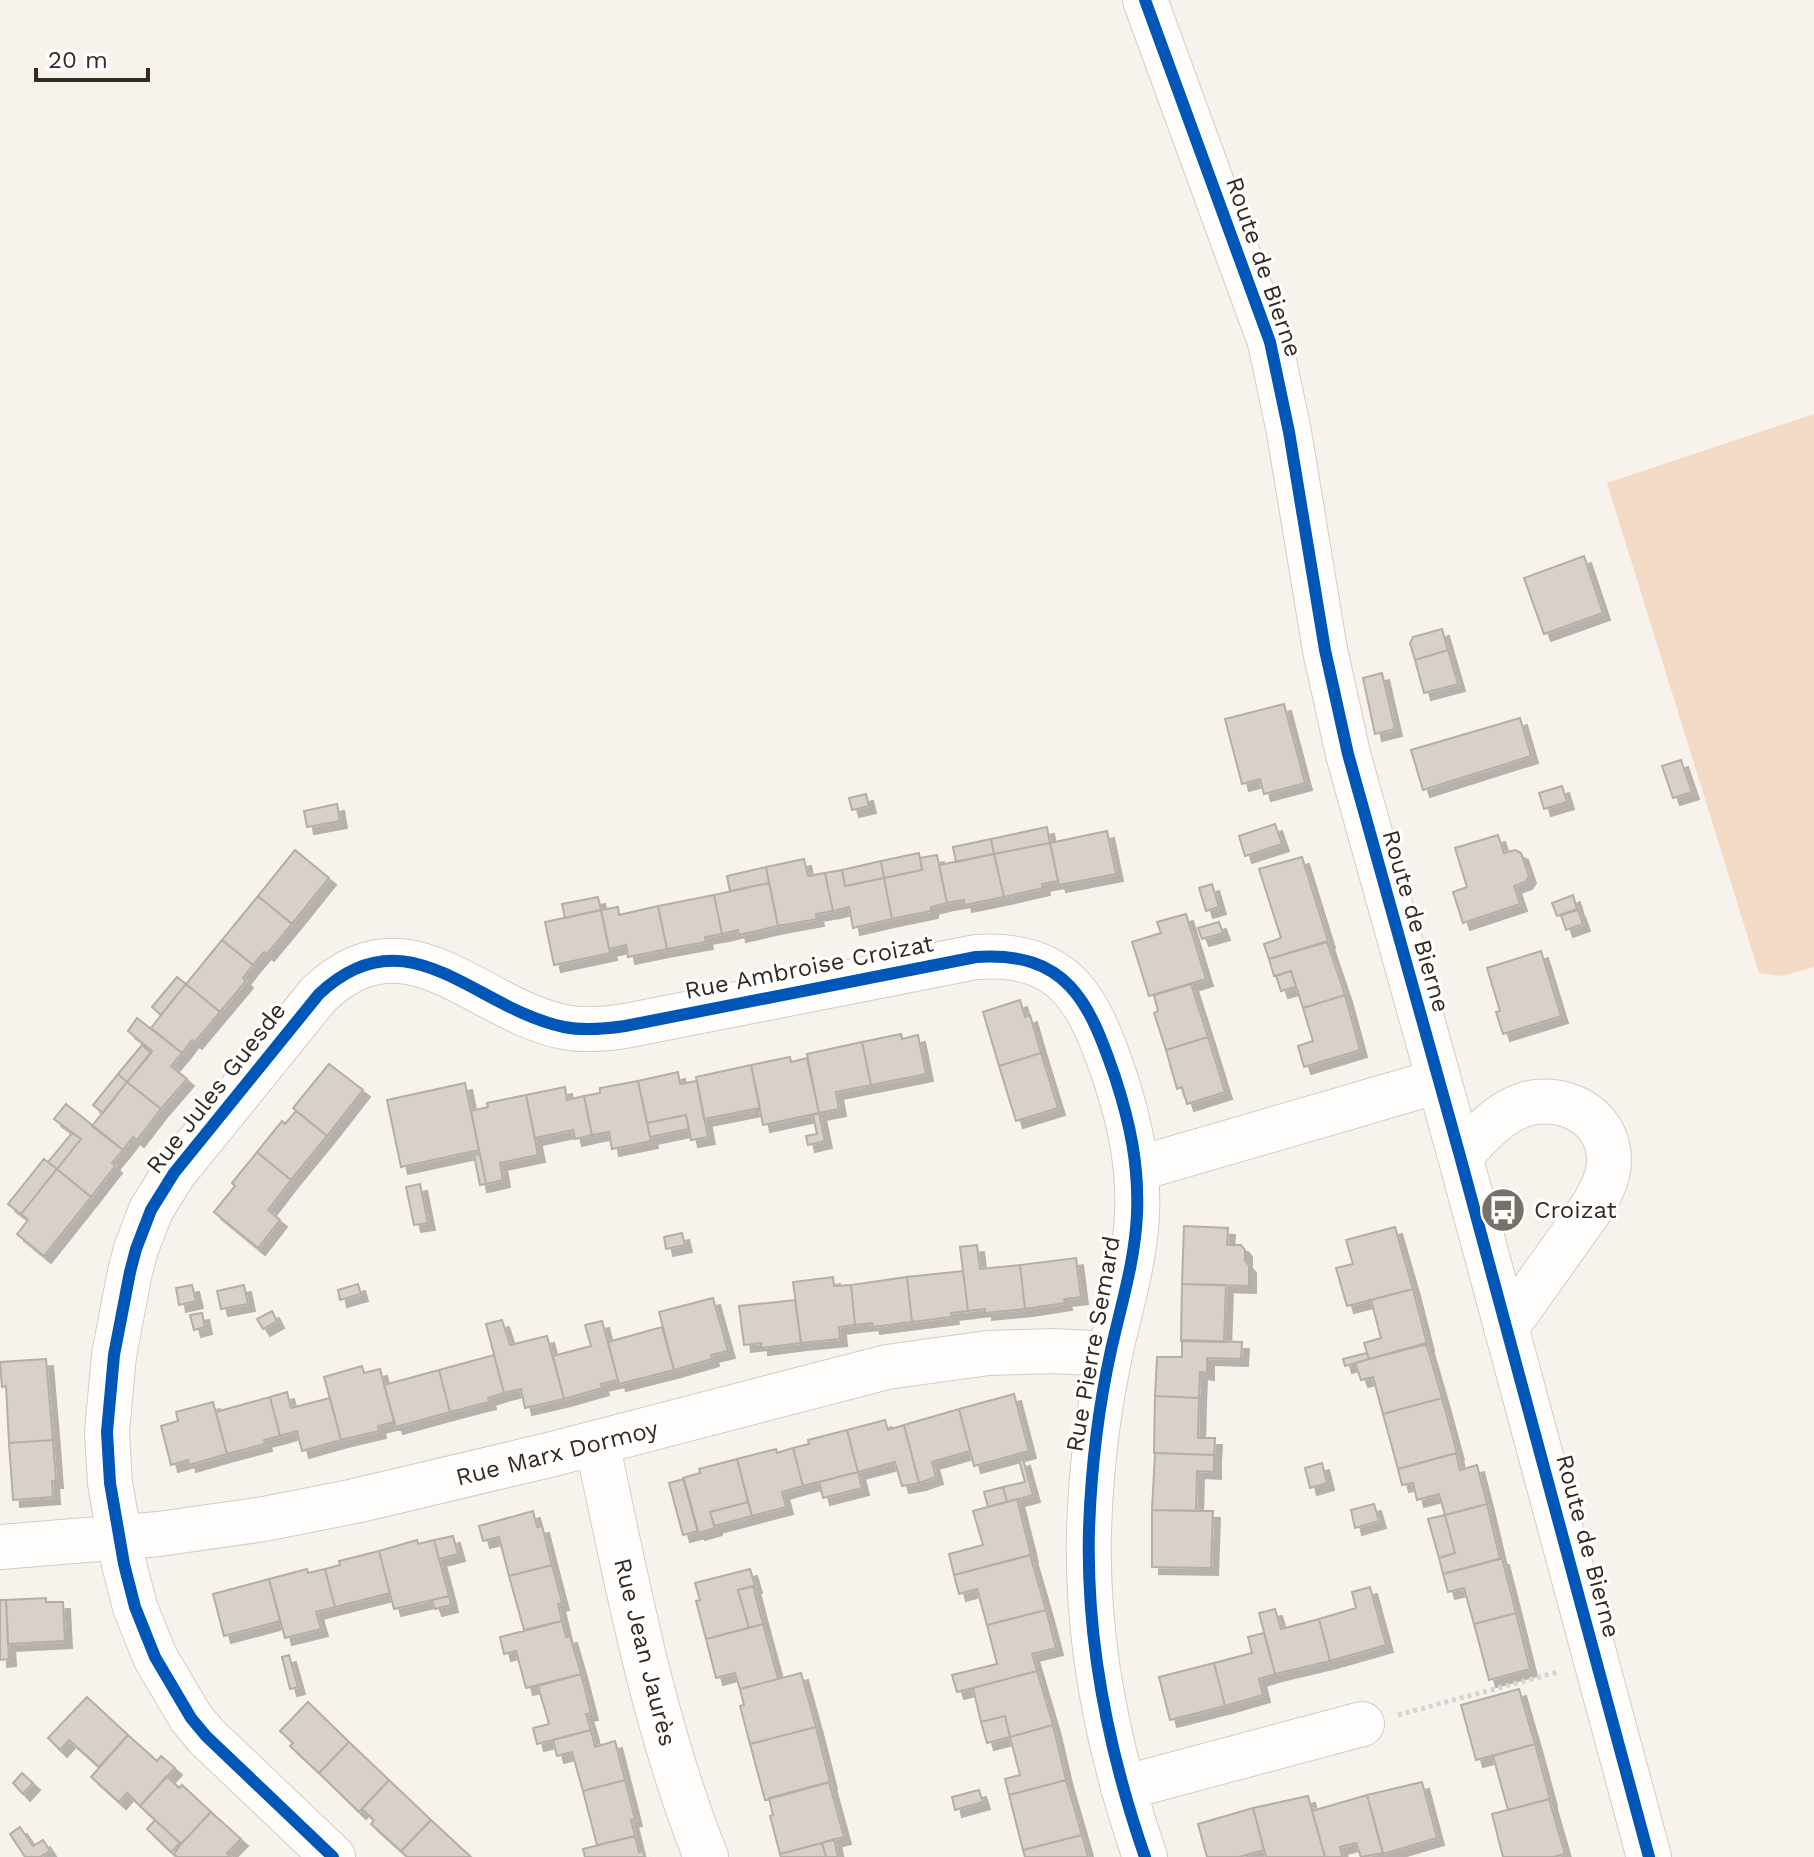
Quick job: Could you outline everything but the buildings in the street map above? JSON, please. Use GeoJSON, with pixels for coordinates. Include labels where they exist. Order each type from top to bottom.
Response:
{"type":"FeatureCollection","features":[{"type":"Feature","properties":{"kind":"street","name":"Route de Bierne"},"geometry":{"type":"LineString","coordinates":[[1145,0],[1270,342],[1284,405],[1332,685],[1365,821],[1460,1156],[1649,1857]]}},
{"type":"Feature","properties":{"kind":"street","name":"Rue Ambroise Croizat"},"geometry":{"type":"LineString","coordinates":[[366,964],[386,960],[423,964],[527,1014],[564,1027],[583,1029],[625,1026],[976,957],[1019,958],[1054,972],[1082,999],[1092,1016],[1125,1105],[1137,1169]]}},
{"type":"Feature","properties":{"kind":"street","name":"Rue Jules Guesde"},"geometry":{"type":"LineString","coordinates":[[333,1857],[225,1755],[191,1718],[166,1677],[145,1635],[133,1598],[110,1483],[107,1432],[108,1405],[130,1272],[143,1228],[174,1173],[319,994],[346,972],[366,964]]}},
{"type":"Feature","properties":{"kind":"street"},"geometry":{"type":"LineString","coordinates":[[1137,1169],[1439,1081]]}},
{"type":"Feature","properties":{"kind":"street"},"geometry":{"type":"LineString","coordinates":[[1460,1156],[1501,1117],[1533,1103],[1551,1101],[1583,1111],[1606,1141],[1609,1157],[1603,1189],[1506,1328]]}},
{"type":"Feature","properties":{"kind":"street","name":"Rue Pierre Semard"},"geometry":{"type":"LineString","coordinates":[[1137,1169],[1134,1244],[1110,1354],[1093,1474],[1089,1560],[1099,1679],[1123,1788],[1145,1857]]}},
{"type":"Feature","properties":{"kind":"street","name":"Rue Marx Dormoy"},"geometry":{"type":"LineString","coordinates":[[0,1547],[119,1537],[294,1513],[423,1487],[887,1367],[988,1353],[1053,1351],[1110,1354]]}},
{"type":"Feature","properties":{"kind":"street","name":"Rue Jean Jaurès"},"geometry":{"type":"LineString","coordinates":[[597,1443],[631,1608],[655,1700],[706,1857]]}},
{"type":"Feature","properties":{"kind":"street"},"geometry":{"type":"LineString","coordinates":[[1123,1788],[1362,1724]]}},
{"type":"Feature","properties":{"kind":"path"},"geometry":{"type":"LineString","coordinates":[[1362,1724],[1596,1662]]}},
{"type":"Feature","properties":{"kind":"shaded area"},"geometry":{"type":"Polygon","coordinates":[[[1814,414],[1814,967],[1781,976],[1759,973],[1607,483],[1814,414]]]}},
{"type":"Feature","properties":{"kind":"cycle path"},"geometry":{"type":"LineString","coordinates":[[1145,0],[1270,342],[1289,432],[1325,650],[1348,754],[1649,1857]]}},
{"type":"Feature","properties":{"kind":"cycle path"},"geometry":{"type":"LineString","coordinates":[[333,1857],[191,1718],[155,1657],[135,1607],[124,1564],[110,1483],[107,1432],[114,1355],[136,1249],[151,1210],[174,1173],[319,994],[351,971],[382,961],[412,963],[442,972],[532,1017],[564,1027],[602,1029],[976,957],[1007,957],[1032,963],[1053,972],[1070,986],[1095,1025],[1129,1128],[1137,1178],[1136,1231],[1099,1417],[1090,1507],[1089,1572],[1102,1696],[1121,1778],[1145,1857]]}},
{"type":"Feature","properties":{"kind":"place","name":"Croizat"},"geometry":{"type":"Point","coordinates":[1503,1210]}}]}
